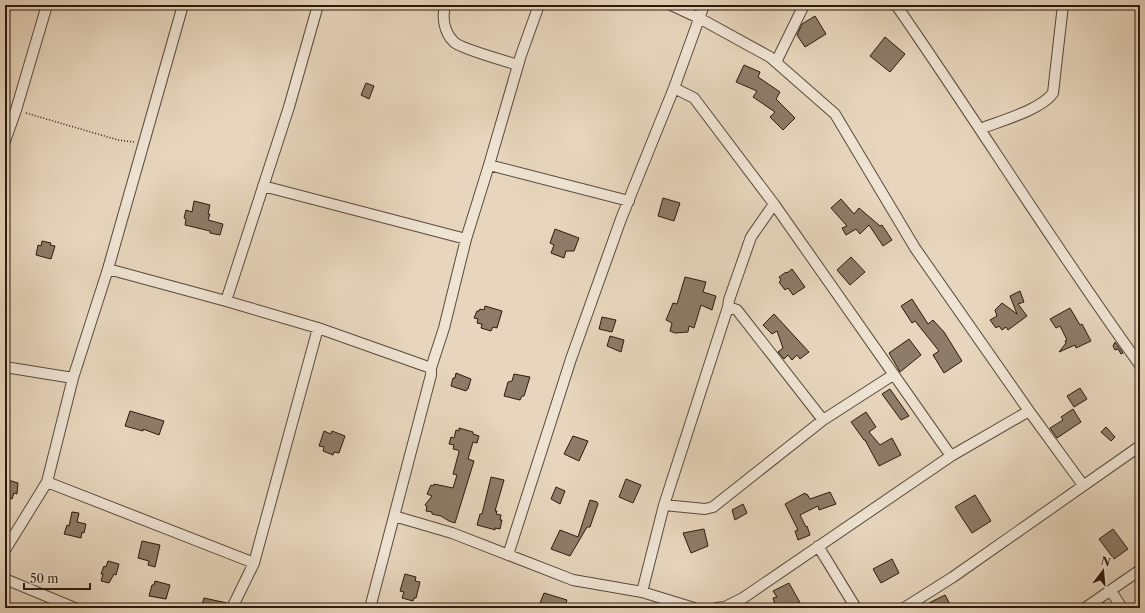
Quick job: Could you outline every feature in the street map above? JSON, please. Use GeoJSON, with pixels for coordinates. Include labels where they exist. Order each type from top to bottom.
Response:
{"type":"FeatureCollection","features":[{"type":"Feature","properties":{"kind":"street"},"geometry":{"type":"LineString","coordinates":[[5,141],[16,110],[47,5]]}},
{"type":"Feature","properties":{"kind":"street"},"geometry":{"type":"LineString","coordinates":[[5,550],[47,482],[73,378],[108,268],[183,5]]}},
{"type":"Feature","properties":{"kind":"street"},"geometry":{"type":"LineString","coordinates":[[226,301],[289,107],[318,5]]}},
{"type":"Feature","properties":{"kind":"street"},"geometry":{"type":"LineString","coordinates":[[445,5],[443,14],[446,31],[455,44],[484,55],[518,65]]}},
{"type":"Feature","properties":{"kind":"street"},"geometry":{"type":"LineString","coordinates":[[370,608],[431,375],[430,368],[444,328],[466,239],[518,65],[538,5]]}},
{"type":"Feature","properties":{"kind":"street"},"geometry":{"type":"LineString","coordinates":[[671,5],[699,18],[776,62],[835,114],[915,248],[1029,411],[1083,485]]}},
{"type":"Feature","properties":{"kind":"street"},"geometry":{"type":"LineString","coordinates":[[508,555],[571,359],[619,226],[674,88],[704,5]]}},
{"type":"Feature","properties":{"kind":"street"},"geometry":{"type":"LineString","coordinates":[[776,62],[804,5]]}},
{"type":"Feature","properties":{"kind":"street"},"geometry":{"type":"LineString","coordinates":[[896,5],[943,72],[1095,303],[1140,365]]}},
{"type":"Feature","properties":{"kind":"street"},"geometry":{"type":"LineString","coordinates":[[980,129],[1036,107],[1048,100],[1053,93],[1063,5]]}},
{"type":"Feature","properties":{"kind":"street"},"geometry":{"type":"LineString","coordinates":[[674,88],[694,98],[774,204],[952,456]]}},
{"type":"Feature","properties":{"kind":"street"},"geometry":{"type":"LineString","coordinates":[[489,165],[629,201]]}},
{"type":"Feature","properties":{"kind":"street"},"geometry":{"type":"LineString","coordinates":[[263,186],[466,239]]}},
{"type":"Feature","properties":{"kind":"street"},"geometry":{"type":"LineString","coordinates":[[642,592],[664,505],[729,300],[751,237],[774,204]]}},
{"type":"Feature","properties":{"kind":"street"},"geometry":{"type":"LineString","coordinates":[[108,268],[318,328],[430,368]]}},
{"type":"Feature","properties":{"kind":"street"},"geometry":{"type":"LineString","coordinates":[[728,307],[737,310],[823,420]]}},
{"type":"Feature","properties":{"kind":"street"},"geometry":{"type":"LineString","coordinates":[[232,608],[254,563],[318,328]]}},
{"type":"Feature","properties":{"kind":"street"},"geometry":{"type":"LineString","coordinates":[[5,367],[73,378]]}},
{"type":"Feature","properties":{"kind":"street"},"geometry":{"type":"LineString","coordinates":[[664,505],[705,509],[713,507],[823,420],[893,374]]}},
{"type":"Feature","properties":{"kind":"street"},"geometry":{"type":"LineString","coordinates":[[716,608],[725,607],[743,598],[952,456],[1029,411]]}},
{"type":"Feature","properties":{"kind":"street"},"geometry":{"type":"LineString","coordinates":[[904,608],[953,577],[1140,446]]}},
{"type":"Feature","properties":{"kind":"street"},"geometry":{"type":"LineString","coordinates":[[47,482],[254,563]]}},
{"type":"Feature","properties":{"kind":"street"},"geometry":{"type":"LineString","coordinates":[[394,516],[452,533],[573,580],[642,592],[694,608]]}},
{"type":"Feature","properties":{"kind":"street"},"geometry":{"type":"LineString","coordinates":[[818,546],[856,608]]}},
{"type":"Feature","properties":{"kind":"street"},"geometry":{"type":"LineString","coordinates":[[1085,608],[1140,570]]}},
{"type":"Feature","properties":{"kind":"street"},"geometry":{"type":"LineString","coordinates":[[5,579],[75,608]]}},
{"type":"Feature","properties":{"kind":"street"},"geometry":{"type":"LineString","coordinates":[[1111,591],[1122,608]]}},
{"type":"Feature","properties":{"kind":"path"},"geometry":{"type":"LineString","coordinates":[[5,27],[12,5]]}},
{"type":"Feature","properties":{"kind":"path"},"geometry":{"type":"LineString","coordinates":[[16,110],[118,140],[144,143]]}},
{"type":"Feature","properties":{"kind":"building"},"geometry":{"type":"Polygon","coordinates":[[[815,16],[826,34],[805,47],[797,35],[802,24],[815,16]]]}},
{"type":"Feature","properties":{"kind":"building"},"geometry":{"type":"Polygon","coordinates":[[[885,37],[905,54],[890,72],[870,56],[885,37]]]}},
{"type":"Feature","properties":{"kind":"building"},"geometry":{"type":"Polygon","coordinates":[[[744,65],[760,72],[758,77],[780,92],[776,99],[795,118],[783,130],[770,117],[775,112],[753,97],[757,91],[736,82],[744,65]]]}},
{"type":"Feature","properties":{"kind":"building"},"geometry":{"type":"Polygon","coordinates":[[[366,83],[374,86],[369,99],[361,95],[366,83]]]}},
{"type":"Feature","properties":{"kind":"building"},"geometry":{"type":"Polygon","coordinates":[[[663,198],[680,203],[674,221],[658,216],[663,198]]]}},
{"type":"Feature","properties":{"kind":"building"},"geometry":{"type":"Polygon","coordinates":[[[841,199],[854,214],[859,208],[880,226],[882,225],[892,240],[883,246],[869,225],[860,234],[856,229],[846,235],[842,228],[847,226],[831,208],[841,199]]]}},
{"type":"Feature","properties":{"kind":"building"},"geometry":{"type":"Polygon","coordinates":[[[194,201],[210,205],[208,220],[223,224],[220,235],[185,225],[186,219],[184,218],[186,210],[192,212],[194,201]]]}},
{"type":"Feature","properties":{"kind":"building"},"geometry":{"type":"Polygon","coordinates":[[[555,229],[579,238],[574,251],[566,251],[564,258],[551,253],[554,245],[550,243],[555,229]]]}},
{"type":"Feature","properties":{"kind":"building"},"geometry":{"type":"Polygon","coordinates":[[[42,241],[51,243],[50,245],[55,246],[51,259],[36,255],[38,245],[41,246],[42,241]]]}},
{"type":"Feature","properties":{"kind":"building"},"geometry":{"type":"Polygon","coordinates":[[[851,257],[865,272],[850,285],[837,270],[851,257]]]}},
{"type":"Feature","properties":{"kind":"building"},"geometry":{"type":"Polygon","coordinates":[[[792,269],[805,287],[793,295],[788,288],[785,290],[779,282],[781,280],[779,277],[792,269]]]}},
{"type":"Feature","properties":{"kind":"building"},"geometry":{"type":"Polygon","coordinates":[[[685,277],[706,282],[703,292],[716,296],[712,310],[701,305],[694,328],[689,326],[688,332],[675,333],[670,331],[672,323],[666,320],[673,303],[677,304],[685,277]]]}},
{"type":"Feature","properties":{"kind":"building"},"geometry":{"type":"Polygon","coordinates":[[[1020,291],[1024,302],[1018,304],[1027,316],[1008,330],[1006,327],[1002,330],[999,326],[996,328],[990,320],[997,316],[995,310],[1002,303],[1017,314],[1010,296],[1020,291]]]}},
{"type":"Feature","properties":{"kind":"building"},"geometry":{"type":"Polygon","coordinates":[[[912,299],[928,324],[933,320],[944,332],[962,361],[944,373],[933,355],[939,351],[915,321],[912,323],[901,306],[912,299]]]}},
{"type":"Feature","properties":{"kind":"building"},"geometry":{"type":"Polygon","coordinates":[[[485,306],[502,311],[497,328],[493,327],[491,331],[481,328],[482,324],[477,323],[478,319],[474,318],[477,311],[480,309],[484,310],[485,306]]]}},
{"type":"Feature","properties":{"kind":"building"},"geometry":{"type":"Polygon","coordinates":[[[1070,308],[1080,325],[1082,324],[1091,341],[1076,348],[1075,345],[1059,352],[1067,340],[1060,326],[1056,328],[1050,319],[1070,308]]]}},
{"type":"Feature","properties":{"kind":"building"},"geometry":{"type":"Polygon","coordinates":[[[774,314],[809,352],[800,359],[797,355],[792,360],[788,355],[784,359],[778,352],[783,348],[777,331],[772,334],[763,325],[774,314]]]}},
{"type":"Feature","properties":{"kind":"building"},"geometry":{"type":"Polygon","coordinates":[[[602,317],[616,320],[612,332],[599,329],[602,317]]]}},
{"type":"Feature","properties":{"kind":"building"},"geometry":{"type":"Polygon","coordinates":[[[610,336],[624,340],[621,352],[607,346],[610,336]]]}},
{"type":"Feature","properties":{"kind":"building"},"geometry":{"type":"Polygon","coordinates":[[[909,339],[921,355],[900,372],[889,353],[909,339]]]}},
{"type":"Feature","properties":{"kind":"building"},"geometry":{"type":"Polygon","coordinates":[[[1115,342],[1123,353],[1121,354],[1118,349],[1115,350],[1113,346],[1115,342]]]}},
{"type":"Feature","properties":{"kind":"building"},"geometry":{"type":"Polygon","coordinates":[[[456,373],[471,379],[466,391],[451,386],[456,373]]]}},
{"type":"Feature","properties":{"kind":"building"},"geometry":{"type":"Polygon","coordinates":[[[514,374],[530,377],[524,396],[522,396],[520,400],[504,396],[508,382],[512,381],[514,374]]]}},
{"type":"Feature","properties":{"kind":"building"},"geometry":{"type":"Polygon","coordinates":[[[1080,388],[1087,399],[1074,407],[1067,396],[1080,388]]]}},
{"type":"Feature","properties":{"kind":"building"},"geometry":{"type":"Polygon","coordinates":[[[890,389],[909,416],[901,420],[882,394],[890,389]]]}},
{"type":"Feature","properties":{"kind":"building"},"geometry":{"type":"Polygon","coordinates":[[[1073,409],[1081,422],[1057,438],[1050,428],[1063,420],[1061,417],[1073,409]]]}},
{"type":"Feature","properties":{"kind":"building"},"geometry":{"type":"Polygon","coordinates":[[[130,411],[164,421],[159,435],[143,429],[143,431],[125,426],[130,411]]]}},
{"type":"Feature","properties":{"kind":"building"},"geometry":{"type":"Polygon","coordinates":[[[866,412],[876,427],[869,432],[880,445],[892,438],[901,455],[879,466],[865,440],[851,422],[866,412]]]}},
{"type":"Feature","properties":{"kind":"building"},"geometry":{"type":"Polygon","coordinates":[[[1106,427],[1115,437],[1111,441],[1101,432],[1106,427]]]}},
{"type":"Feature","properties":{"kind":"building"},"geometry":{"type":"Polygon","coordinates":[[[459,428],[473,432],[473,434],[479,436],[477,443],[473,442],[468,459],[474,461],[455,523],[441,516],[432,514],[432,512],[426,511],[427,507],[425,505],[432,496],[427,494],[431,485],[433,486],[434,484],[453,488],[457,475],[453,474],[459,452],[458,450],[453,449],[454,445],[449,444],[451,437],[454,438],[456,430],[459,431],[459,428]]]}},
{"type":"Feature","properties":{"kind":"building"},"geometry":{"type":"Polygon","coordinates":[[[324,431],[331,434],[332,431],[345,436],[339,453],[334,452],[333,455],[323,451],[324,447],[319,446],[324,431]]]}},
{"type":"Feature","properties":{"kind":"building"},"geometry":{"type":"Polygon","coordinates":[[[573,436],[588,441],[579,461],[564,454],[573,436]]]}},
{"type":"Feature","properties":{"kind":"building"},"geometry":{"type":"Polygon","coordinates":[[[491,477],[504,480],[495,511],[497,511],[496,514],[501,515],[500,520],[502,520],[500,529],[495,528],[495,530],[477,525],[480,514],[482,514],[491,477]]]}},
{"type":"Feature","properties":{"kind":"building"},"geometry":{"type":"Polygon","coordinates":[[[5,479],[18,483],[17,494],[14,493],[12,499],[5,497],[5,479]]]}},
{"type":"Feature","properties":{"kind":"building"},"geometry":{"type":"Polygon","coordinates":[[[626,479],[641,485],[633,503],[619,497],[626,479]]]}},
{"type":"Feature","properties":{"kind":"building"},"geometry":{"type":"Polygon","coordinates":[[[556,487],[565,491],[560,504],[551,499],[556,487]]]}},
{"type":"Feature","properties":{"kind":"building"},"geometry":{"type":"Polygon","coordinates":[[[830,492],[836,504],[819,510],[818,506],[800,515],[806,527],[807,526],[810,535],[798,540],[795,531],[798,530],[785,504],[805,493],[810,499],[830,492]]]}},
{"type":"Feature","properties":{"kind":"building"},"geometry":{"type":"Polygon","coordinates":[[[975,495],[991,521],[972,533],[955,507],[975,495]]]}},
{"type":"Feature","properties":{"kind":"building"},"geometry":{"type":"Polygon","coordinates":[[[590,500],[597,502],[598,504],[590,527],[587,527],[570,556],[551,549],[560,530],[578,537],[590,500]]]}},
{"type":"Feature","properties":{"kind":"building"},"geometry":{"type":"Polygon","coordinates":[[[743,504],[747,513],[735,520],[732,510],[743,504]]]}},
{"type":"Feature","properties":{"kind":"building"},"geometry":{"type":"Polygon","coordinates":[[[72,512],[79,513],[77,522],[86,524],[81,538],[64,534],[67,525],[69,526],[72,512]]]}},
{"type":"Feature","properties":{"kind":"building"},"geometry":{"type":"Polygon","coordinates":[[[704,529],[708,546],[691,553],[683,533],[704,529]]]}},
{"type":"Feature","properties":{"kind":"building"},"geometry":{"type":"Polygon","coordinates":[[[1113,529],[1128,549],[1114,559],[1099,539],[1113,529]]]}},
{"type":"Feature","properties":{"kind":"building"},"geometry":{"type":"Polygon","coordinates":[[[142,541],[160,545],[155,567],[148,565],[149,561],[138,558],[142,541]]]}},
{"type":"Feature","properties":{"kind":"building"},"geometry":{"type":"Polygon","coordinates":[[[892,559],[899,573],[881,583],[873,569],[892,559]]]}},
{"type":"Feature","properties":{"kind":"building"},"geometry":{"type":"Polygon","coordinates":[[[108,561],[119,564],[116,575],[114,574],[109,583],[101,581],[103,574],[101,574],[108,561]]]}},
{"type":"Feature","properties":{"kind":"building"},"geometry":{"type":"Polygon","coordinates":[[[405,574],[416,577],[415,581],[420,582],[416,598],[414,598],[413,601],[402,598],[404,592],[400,591],[405,574]]]}},
{"type":"Feature","properties":{"kind":"building"},"geometry":{"type":"Polygon","coordinates":[[[155,581],[170,585],[166,599],[149,596],[152,585],[154,585],[155,581]]]}},
{"type":"Feature","properties":{"kind":"building"},"geometry":{"type":"Polygon","coordinates":[[[789,583],[803,608],[776,608],[773,598],[777,597],[773,591],[789,583]]]}},
{"type":"Feature","properties":{"kind":"building"},"geometry":{"type":"Polygon","coordinates":[[[544,593],[567,600],[564,608],[538,608],[544,593]]]}},
{"type":"Feature","properties":{"kind":"building"},"geometry":{"type":"Polygon","coordinates":[[[945,595],[952,608],[932,608],[929,603],[945,595]]]}},
{"type":"Feature","properties":{"kind":"building"},"geometry":{"type":"Polygon","coordinates":[[[204,598],[227,603],[226,608],[201,608],[204,598]]]}}]}
